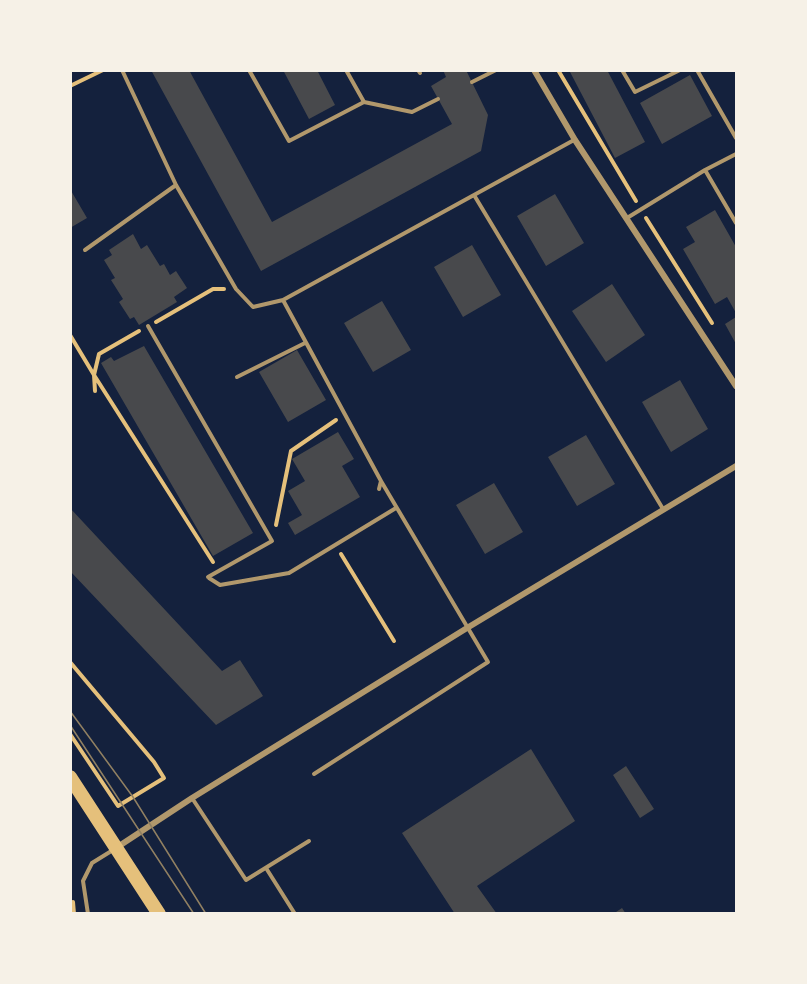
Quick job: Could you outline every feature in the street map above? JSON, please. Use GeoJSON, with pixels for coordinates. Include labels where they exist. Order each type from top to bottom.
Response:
{"type":"FeatureCollection","features":[{"type":"Feature","properties":{"kind":"main road"},"geometry":{"type":"LineString","coordinates":[[70,777],[159,914]]}},
{"type":"Feature","properties":{"kind":"street"},"geometry":{"type":"LineString","coordinates":[[534,70],[575,140],[736,386]]}},
{"type":"Feature","properties":{"kind":"street"},"geometry":{"type":"LineString","coordinates":[[116,848],[192,798],[467,628],[736,466]]}},
{"type":"Feature","properties":{"kind":"lane"},"geometry":{"type":"LineString","coordinates":[[122,70],[176,184],[236,289],[253,307],[283,300],[575,140]]}},
{"type":"Feature","properties":{"kind":"lane"},"geometry":{"type":"LineString","coordinates":[[249,70],[290,141],[364,102],[412,112],[438,99]]}},
{"type":"Feature","properties":{"kind":"lane"},"geometry":{"type":"LineString","coordinates":[[346,70],[364,102]]}},
{"type":"Feature","properties":{"kind":"lane"},"geometry":{"type":"LineString","coordinates":[[472,82],[496,70]]}},
{"type":"Feature","properties":{"kind":"lane"},"geometry":{"type":"LineString","coordinates":[[622,70],[635,92],[680,70]]}},
{"type":"Feature","properties":{"kind":"lane"},"geometry":{"type":"LineString","coordinates":[[697,70],[736,138]]}},
{"type":"Feature","properties":{"kind":"lane"},"geometry":{"type":"LineString","coordinates":[[627,218],[705,170],[736,154]]}},
{"type":"Feature","properties":{"kind":"lane"},"geometry":{"type":"LineString","coordinates":[[705,170],[736,223]]}},
{"type":"Feature","properties":{"kind":"lane"},"geometry":{"type":"LineString","coordinates":[[85,250],[176,184]]}},
{"type":"Feature","properties":{"kind":"lane"},"geometry":{"type":"LineString","coordinates":[[474,195],[663,509]]}},
{"type":"Feature","properties":{"kind":"lane"},"geometry":{"type":"LineString","coordinates":[[283,300],[396,508],[488,662],[314,774]]}},
{"type":"Feature","properties":{"kind":"lane"},"geometry":{"type":"LineString","coordinates":[[148,326],[272,541],[220,573],[208,577],[220,585],[289,573],[396,508]]}},
{"type":"Feature","properties":{"kind":"lane"},"geometry":{"type":"LineString","coordinates":[[237,377],[305,344]]}},
{"type":"Feature","properties":{"kind":"lane"},"geometry":{"type":"LineString","coordinates":[[379,489],[381,481]]}},
{"type":"Feature","properties":{"kind":"lane"},"geometry":{"type":"LineString","coordinates":[[192,798],[246,880],[309,841]]}},
{"type":"Feature","properties":{"kind":"lane"},"geometry":{"type":"LineString","coordinates":[[88,914],[83,881],[93,863],[116,848]]}},
{"type":"Feature","properties":{"kind":"lane"},"geometry":{"type":"LineString","coordinates":[[266,868],[295,914]]}},
{"type":"Feature","properties":{"kind":"path"},"geometry":{"type":"LineString","coordinates":[[70,86],[103,70]]}},
{"type":"Feature","properties":{"kind":"path"},"geometry":{"type":"LineString","coordinates":[[94,391],[94,375],[99,354],[213,289],[236,289]]}},
{"type":"Feature","properties":{"kind":"path"},"geometry":{"type":"LineString","coordinates":[[70,335],[220,573]]}},
{"type":"Feature","properties":{"kind":"path"},"geometry":{"type":"LineString","coordinates":[[272,541],[291,451],[344,414]]}},
{"type":"Feature","properties":{"kind":"path"},"geometry":{"type":"LineString","coordinates":[[336,545],[394,641]]}},
{"type":"Feature","properties":{"kind":"path"},"geometry":{"type":"LineString","coordinates":[[70,662],[164,778],[118,806],[70,734]]}},
{"type":"Feature","properties":{"kind":"building"},"geometry":{"type":"Polygon","coordinates":[[[151,70],[189,70],[272,222],[452,124],[431,86],[446,77],[443,70],[466,70],[488,115],[481,151],[261,271],[151,70]]]}},
{"type":"Feature","properties":{"kind":"building"},"geometry":{"type":"Polygon","coordinates":[[[283,70],[317,70],[335,105],[309,119],[283,70]]]}},
{"type":"Feature","properties":{"kind":"building"},"geometry":{"type":"Polygon","coordinates":[[[569,70],[607,70],[645,142],[615,158],[569,70]]]}},
{"type":"Feature","properties":{"kind":"building"},"geometry":{"type":"Polygon","coordinates":[[[690,75],[712,116],[662,144],[640,103],[690,75]]]}},
{"type":"Feature","properties":{"kind":"building"},"geometry":{"type":"Polygon","coordinates":[[[70,189],[87,218],[70,228],[70,189]]]}},
{"type":"Feature","properties":{"kind":"building"},"geometry":{"type":"Polygon","coordinates":[[[555,194],[584,243],[546,266],[517,216],[555,194]]]}},
{"type":"Feature","properties":{"kind":"building"},"geometry":{"type":"Polygon","coordinates":[[[715,210],[736,247],[736,313],[727,297],[715,304],[683,249],[695,242],[686,227],[715,210]]]}},
{"type":"Feature","properties":{"kind":"building"},"geometry":{"type":"Polygon","coordinates":[[[133,234],[141,249],[147,245],[160,266],[164,264],[170,275],[176,271],[187,288],[174,297],[177,302],[139,325],[134,317],[130,319],[119,302],[123,299],[111,280],[115,278],[104,260],[112,255],[109,250],[133,234]]]}},
{"type":"Feature","properties":{"kind":"building"},"geometry":{"type":"Polygon","coordinates":[[[472,245],[501,295],[463,317],[434,267],[472,245]]]}},
{"type":"Feature","properties":{"kind":"building"},"geometry":{"type":"Polygon","coordinates":[[[612,284],[645,335],[606,362],[572,311],[612,284]]]}},
{"type":"Feature","properties":{"kind":"building"},"geometry":{"type":"Polygon","coordinates":[[[382,301],[411,350],[373,372],[344,323],[382,301]]]}},
{"type":"Feature","properties":{"kind":"building"},"geometry":{"type":"Polygon","coordinates":[[[736,317],[736,344],[725,324],[736,317]]]}},
{"type":"Feature","properties":{"kind":"building"},"geometry":{"type":"Polygon","coordinates":[[[144,346],[253,533],[213,556],[101,363],[111,357],[114,361],[144,346]]]}},
{"type":"Feature","properties":{"kind":"building"},"geometry":{"type":"Polygon","coordinates":[[[297,350],[326,400],[288,422],[259,372],[297,350]]]}},
{"type":"Feature","properties":{"kind":"building"},"geometry":{"type":"Polygon","coordinates":[[[680,380],[708,429],[671,452],[642,402],[680,380]]]}},
{"type":"Feature","properties":{"kind":"building"},"geometry":{"type":"Polygon","coordinates":[[[338,432],[354,459],[342,466],[360,497],[295,535],[288,523],[302,515],[288,491],[305,481],[292,459],[338,432]]]}},
{"type":"Feature","properties":{"kind":"building"},"geometry":{"type":"Polygon","coordinates":[[[586,435],[615,484],[577,506],[548,457],[586,435]]]}},
{"type":"Feature","properties":{"kind":"building"},"geometry":{"type":"Polygon","coordinates":[[[494,483],[523,532],[485,554],[456,505],[494,483]]]}},
{"type":"Feature","properties":{"kind":"building"},"geometry":{"type":"Polygon","coordinates":[[[70,508],[222,671],[240,660],[263,696],[216,725],[70,571],[70,508]]]}},
{"type":"Feature","properties":{"kind":"building"},"geometry":{"type":"Polygon","coordinates":[[[531,749],[575,821],[477,886],[497,914],[455,914],[402,833],[531,749]]]}},
{"type":"Feature","properties":{"kind":"building"},"geometry":{"type":"Polygon","coordinates":[[[626,766],[654,809],[640,818],[613,775],[626,766]]]}},
{"type":"Feature","properties":{"kind":"building"},"geometry":{"type":"Polygon","coordinates":[[[622,908],[626,914],[613,914],[622,908]]]}},
{"type":"Feature","properties":{"kind":"tram line"},"geometry":{"type":"LineString","coordinates":[[70,711],[133,797],[206,914]]}},
{"type":"Feature","properties":{"kind":"tram line"},"geometry":{"type":"LineString","coordinates":[[70,725],[194,914]]}}]}
